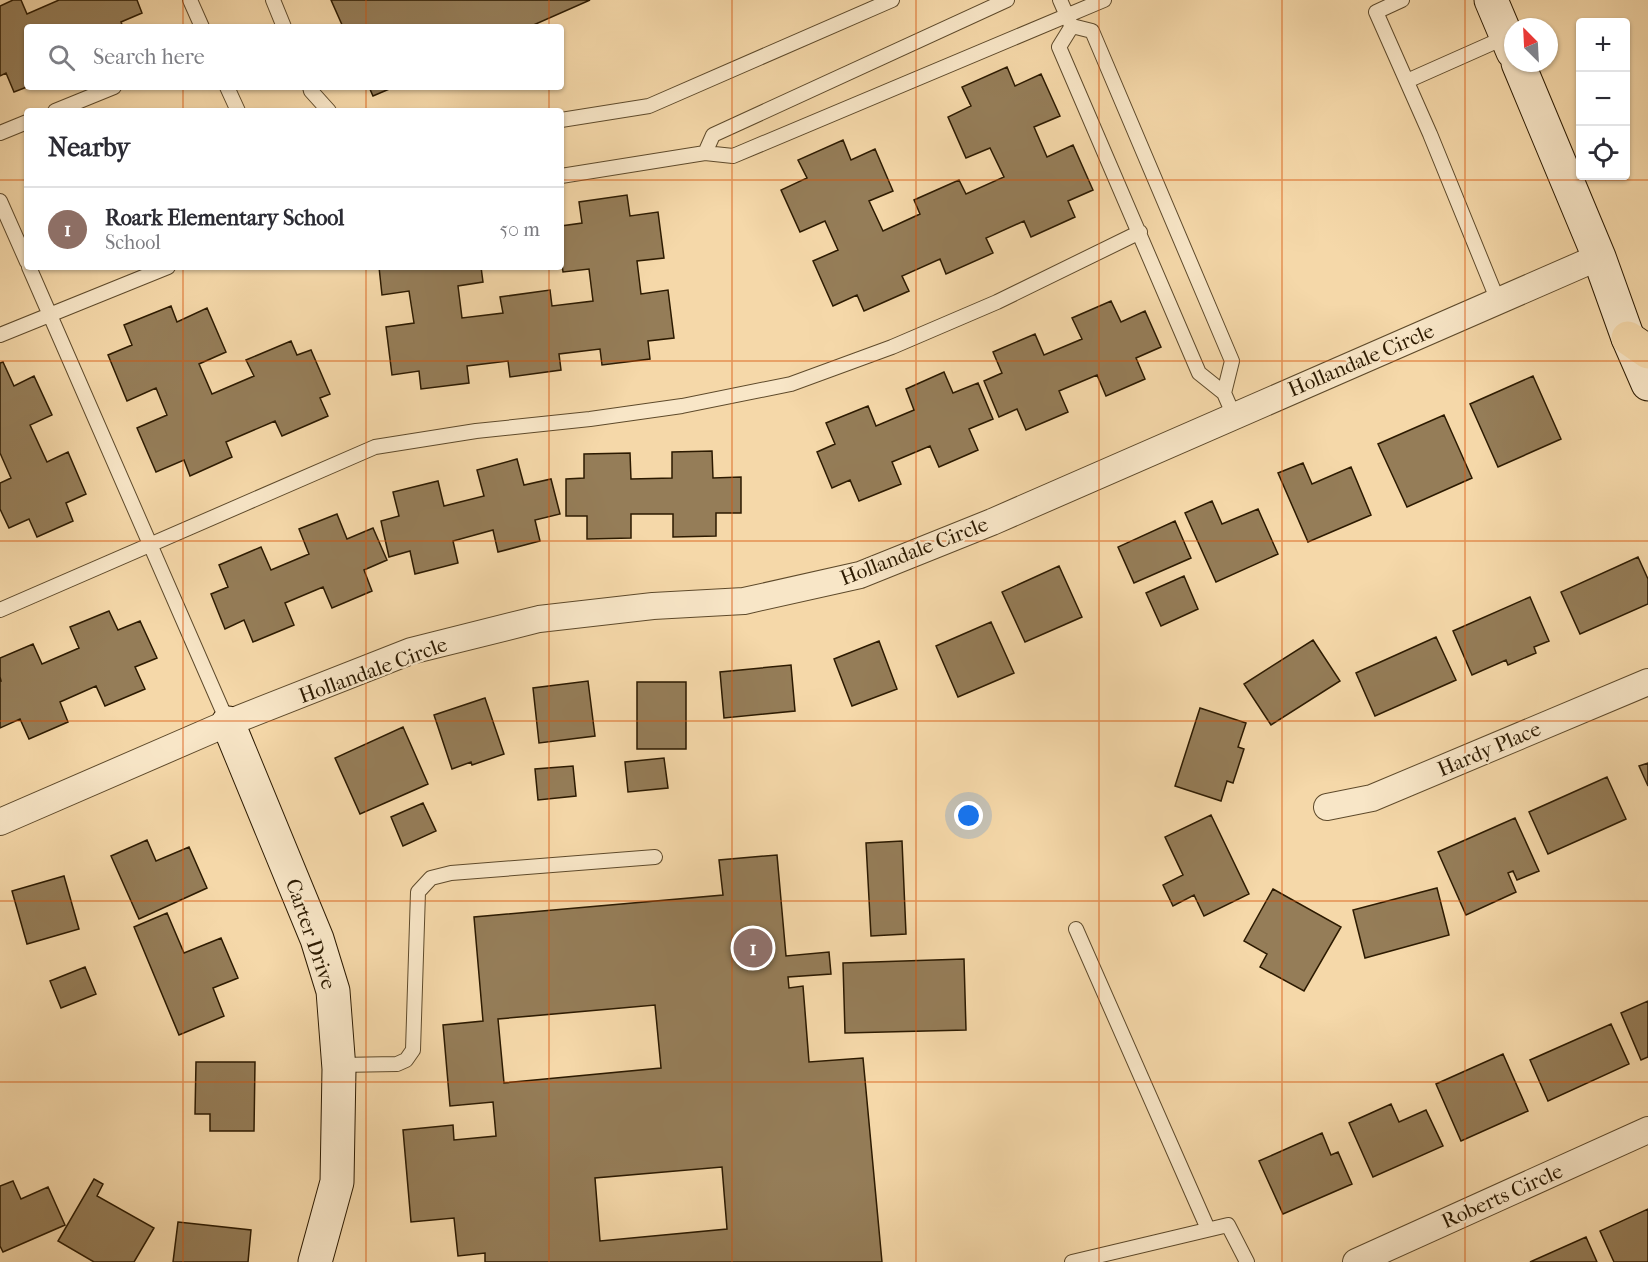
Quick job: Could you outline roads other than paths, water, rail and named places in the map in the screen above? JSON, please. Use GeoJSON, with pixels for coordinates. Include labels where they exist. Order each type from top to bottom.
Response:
{"type":"FeatureCollection","features":[{"type":"Feature","properties":{"kind":"street"},"geometry":{"type":"LineString","coordinates":[[1491,0],[1504,32]]}},
{"type":"Feature","properties":{"kind":"street"},"geometry":{"type":"LineString","coordinates":[[1521,72],[1638,345],[1648,384]]}},
{"type":"Feature","properties":{"kind":"street","name":"Hollandale Circle"},"geometry":{"type":"LineString","coordinates":[[0,822],[228,723],[411,651],[539,619],[653,606],[744,601],[860,575],[992,522],[1599,257]]}},
{"type":"Feature","properties":{"kind":"street","name":"Hardy Place"},"geometry":{"type":"LineString","coordinates":[[1327,807],[1372,798],[1648,682]]}},
{"type":"Feature","properties":{"kind":"street","name":"Carter Drive"},"geometry":{"type":"LineString","coordinates":[[228,723],[317,939],[333,991],[339,1065],[337,1182],[315,1262]]}},
{"type":"Feature","properties":{"kind":"street","name":"Roberts Circle"},"geometry":{"type":"LineString","coordinates":[[1356,1262],[1648,1130]]}},
{"type":"Feature","properties":{"kind":"lane"},"geometry":{"type":"LineString","coordinates":[[190,0],[201,24]]}},
{"type":"Feature","properties":{"kind":"lane"},"geometry":{"type":"LineString","coordinates":[[273,0],[283,24]]}},
{"type":"Feature","properties":{"kind":"lane"},"geometry":{"type":"LineString","coordinates":[[564,120],[649,106],[892,0]]}},
{"type":"Feature","properties":{"kind":"lane"},"geometry":{"type":"LineString","coordinates":[[705,153],[713,135],[1007,0]]}},
{"type":"Feature","properties":{"kind":"lane"},"geometry":{"type":"LineString","coordinates":[[1060,0],[1069,21],[1092,31],[1232,361],[1224,393]]}},
{"type":"Feature","properties":{"kind":"lane"},"geometry":{"type":"LineString","coordinates":[[564,176],[705,153],[733,156],[1069,21],[1104,0]]}},
{"type":"Feature","properties":{"kind":"lane"},"geometry":{"type":"LineString","coordinates":[[1402,0],[1376,12],[1430,134],[1498,301]]}},
{"type":"Feature","properties":{"kind":"lane"},"geometry":{"type":"LineString","coordinates":[[1069,21],[1059,47],[1199,373],[1224,393],[1234,416]]}},
{"type":"Feature","properties":{"kind":"lane"},"geometry":{"type":"LineString","coordinates":[[1407,81],[1504,53]]}},
{"type":"Feature","properties":{"kind":"lane"},"geometry":{"type":"LineString","coordinates":[[62,108],[107,90]]}},
{"type":"Feature","properties":{"kind":"lane"},"geometry":{"type":"LineString","coordinates":[[228,90],[237,108]]}},
{"type":"Feature","properties":{"kind":"lane"},"geometry":{"type":"LineString","coordinates":[[312,90],[326,108]]}},
{"type":"Feature","properties":{"kind":"lane"},"geometry":{"type":"LineString","coordinates":[[0,133],[24,123]]}},
{"type":"Feature","properties":{"kind":"lane"},"geometry":{"type":"LineString","coordinates":[[0,201],[24,255]]}},
{"type":"Feature","properties":{"kind":"lane"},"geometry":{"type":"LineString","coordinates":[[0,610],[375,447],[476,431],[590,419],[682,406],[791,384],[892,346],[997,302],[1140,232]]}},
{"type":"Feature","properties":{"kind":"lane"},"geometry":{"type":"LineString","coordinates":[[30,270],[228,723]]}},
{"type":"Feature","properties":{"kind":"lane"},"geometry":{"type":"LineString","coordinates":[[0,335],[161,270]]}},
{"type":"Feature","properties":{"kind":"lane"},"geometry":{"type":"LineString","coordinates":[[339,1065],[397,1064],[406,1060],[413,1050],[417,892],[431,878],[451,873],[655,857]]}},
{"type":"Feature","properties":{"kind":"lane"},"geometry":{"type":"LineString","coordinates":[[1076,929],[1209,1229]]}},
{"type":"Feature","properties":{"kind":"lane"},"geometry":{"type":"LineString","coordinates":[[1072,1262],[1227,1225],[1247,1262]]}},
{"type":"Feature","properties":{"kind":"place","name":"Roark Elementary School"},"geometry":{"type":"Point","coordinates":[753,948]}}]}
